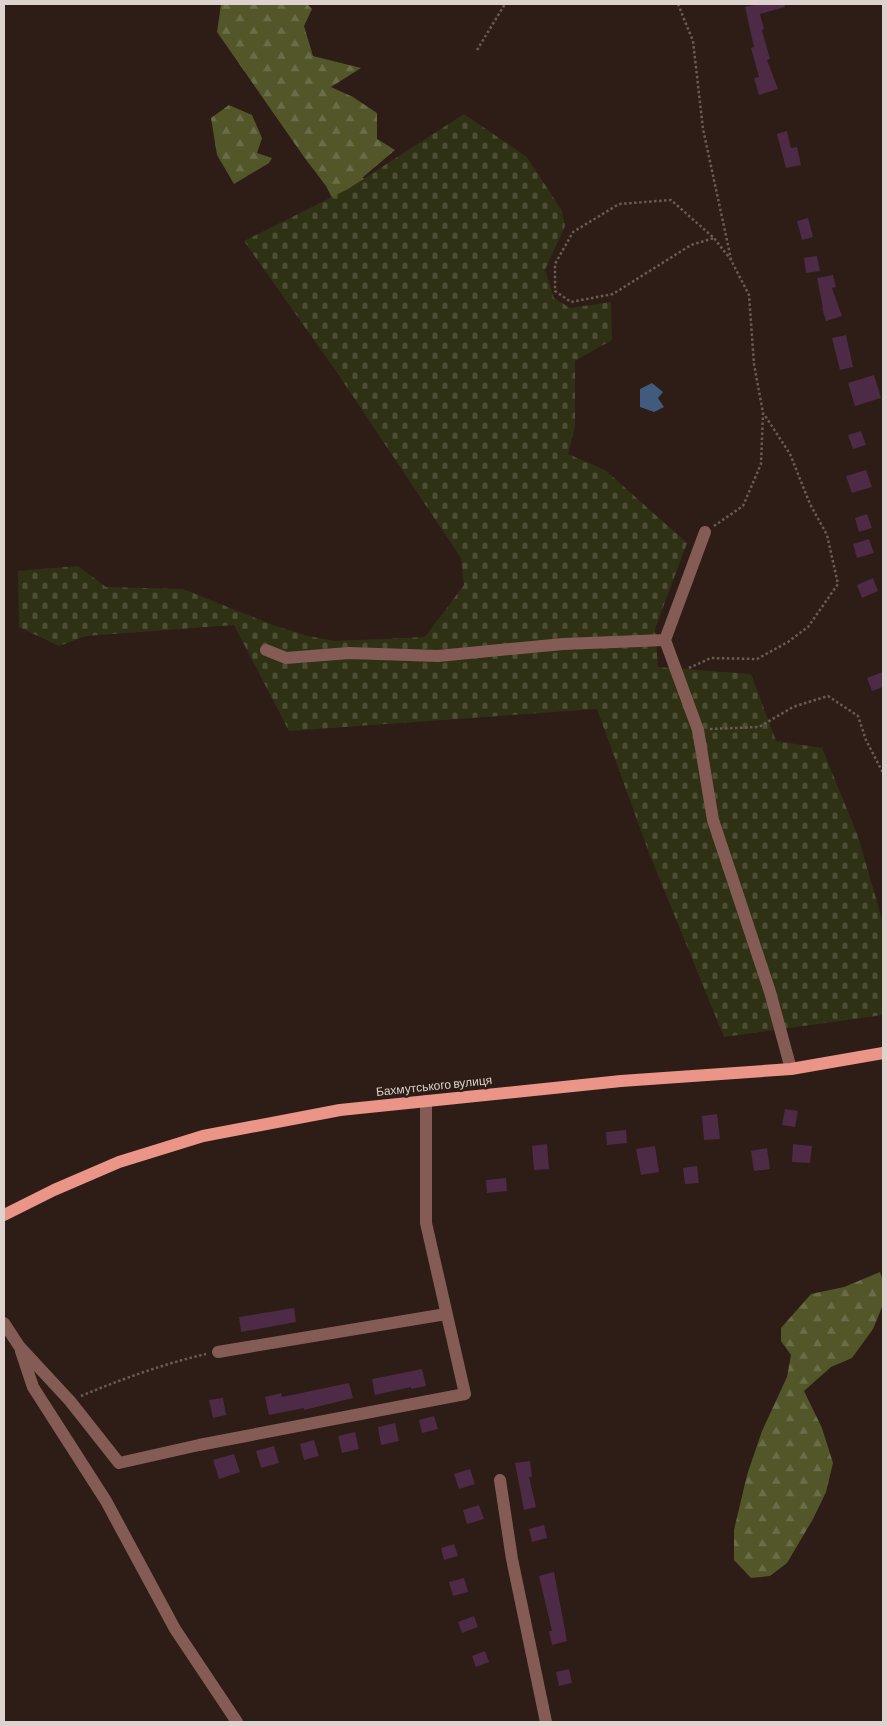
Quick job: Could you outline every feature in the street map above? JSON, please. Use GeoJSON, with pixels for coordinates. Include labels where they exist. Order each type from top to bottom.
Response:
{"type":"FeatureCollection","features":[{"type":"Feature","properties":{"kind":"main road","name":"Бахмутського вулиця"},"geometry":{"type":"LineString","coordinates":[[4,1215],[54,1190],[119,1162],[203,1136],[340,1110],[621,1081],[791,1068],[883,1053]]}},
{"type":"Feature","properties":{"kind":"street"},"geometry":{"type":"LineString","coordinates":[[705,532],[665,640],[698,730],[713,820],[770,992],[791,1068]]}},
{"type":"Feature","properties":{"kind":"street"},"geometry":{"type":"LineString","coordinates":[[266,650],[286,658],[349,653],[438,656],[563,644],[665,640]]}},
{"type":"Feature","properties":{"kind":"street"},"geometry":{"type":"LineString","coordinates":[[4,1323],[19,1346],[70,1401],[119,1463],[199,1445],[465,1394],[426,1223],[426,1101]]}},
{"type":"Feature","properties":{"kind":"street"},"geometry":{"type":"LineString","coordinates":[[218,1352],[446,1314]]}},
{"type":"Feature","properties":{"kind":"street"},"geometry":{"type":"LineString","coordinates":[[19,1346],[33,1387],[106,1501],[175,1629],[237,1722]]}},
{"type":"Feature","properties":{"kind":"street"},"geometry":{"type":"LineString","coordinates":[[500,1480],[512,1559],[546,1722]]}},
{"type":"Feature","properties":{"kind":"path"},"geometry":{"type":"LineString","coordinates":[[477,50],[505,4]]}},
{"type":"Feature","properties":{"kind":"path"},"geometry":{"type":"LineString","coordinates":[[678,4],[693,42],[703,128],[731,260]]}},
{"type":"Feature","properties":{"kind":"path"},"geometry":{"type":"LineString","coordinates":[[705,532],[743,506],[761,464],[763,413],[754,364],[749,295],[731,260],[714,238],[672,200],[619,204],[573,232],[555,264],[555,291],[571,302],[613,294],[691,245],[714,238]]}},
{"type":"Feature","properties":{"kind":"path"},"geometry":{"type":"LineString","coordinates":[[678,672],[711,658],[757,659],[765,655],[788,642],[808,627],[838,584],[827,535],[810,504],[790,454],[763,413]]}},
{"type":"Feature","properties":{"kind":"path"},"geometry":{"type":"LineString","coordinates":[[698,730],[759,726],[792,708],[828,696],[858,716],[866,740],[883,773]]}},
{"type":"Feature","properties":{"kind":"path"},"geometry":{"type":"LineString","coordinates":[[70,1401],[125,1378],[178,1361],[218,1352]]}},
{"type":"Feature","properties":{"kind":"green space"},"geometry":{"type":"Polygon","coordinates":[[[221,4],[307,4],[312,9],[304,26],[313,56],[361,68],[331,87],[353,97],[377,113],[377,139],[395,150],[362,178],[380,182],[346,225],[326,186],[217,32],[221,4]]]}},
{"type":"Feature","properties":{"kind":"green space"},"geometry":{"type":"Polygon","coordinates":[[[229,105],[252,115],[262,138],[257,153],[272,158],[269,163],[234,184],[217,155],[211,118],[229,105]]]}},
{"type":"Feature","properties":{"kind":"green space"},"geometry":{"type":"Polygon","coordinates":[[[464,114],[527,157],[562,211],[565,226],[545,270],[554,298],[570,308],[611,302],[612,340],[575,361],[575,426],[568,454],[605,470],[687,543],[655,629],[658,667],[751,674],[776,741],[822,748],[858,836],[883,923],[883,1015],[724,1037],[649,853],[597,709],[289,731],[234,625],[86,636],[59,646],[19,627],[18,571],[78,566],[106,587],[183,589],[273,625],[308,636],[335,641],[425,637],[464,585],[461,558],[338,374],[244,241],[348,189],[464,114]]]}},
{"type":"Feature","properties":{"kind":"green space"},"geometry":{"type":"Polygon","coordinates":[[[880,1272],[883,1281],[882,1307],[873,1329],[852,1358],[831,1367],[804,1391],[822,1428],[833,1463],[826,1492],[813,1519],[787,1563],[770,1576],[751,1578],[734,1560],[734,1530],[747,1475],[762,1431],[787,1377],[791,1355],[781,1341],[781,1328],[811,1294],[844,1287],[880,1272]]]}},
{"type":"Feature","properties":{"kind":"water"},"geometry":{"type":"Polygon","coordinates":[[[652,383],[663,392],[658,398],[664,407],[654,412],[640,407],[640,389],[652,383]]]}},
{"type":"Feature","properties":{"kind":"building"},"geometry":{"type":"Polygon","coordinates":[[[759,4],[784,4],[785,7],[760,14],[764,29],[762,30],[770,59],[767,60],[778,89],[759,95],[754,78],[759,77],[751,48],[754,47],[745,7],[759,4]]]}},
{"type":"Feature","properties":{"kind":"building"},"geometry":{"type":"Polygon","coordinates":[[[787,131],[791,148],[797,147],[801,165],[786,168],[777,134],[787,131]]]}},
{"type":"Feature","properties":{"kind":"building"},"geometry":{"type":"Polygon","coordinates":[[[808,218],[813,237],[802,240],[797,221],[808,218]]]}},
{"type":"Feature","properties":{"kind":"building"},"geometry":{"type":"Polygon","coordinates":[[[817,256],[820,271],[806,273],[804,258],[817,256]]]}},
{"type":"Feature","properties":{"kind":"building"},"geometry":{"type":"Polygon","coordinates":[[[833,275],[836,287],[832,288],[842,316],[826,321],[817,278],[833,275]]]}},
{"type":"Feature","properties":{"kind":"building"},"geometry":{"type":"Polygon","coordinates":[[[846,335],[853,367],[840,370],[832,338],[846,335]]]}},
{"type":"Feature","properties":{"kind":"building"},"geometry":{"type":"Polygon","coordinates":[[[874,375],[881,398],[855,406],[848,383],[874,375]]]}},
{"type":"Feature","properties":{"kind":"building"},"geometry":{"type":"Polygon","coordinates":[[[861,431],[866,445],[853,449],[848,435],[861,431]]]}},
{"type":"Feature","properties":{"kind":"building"},"geometry":{"type":"Polygon","coordinates":[[[866,470],[872,487],[852,493],[846,476],[866,470]]]}},
{"type":"Feature","properties":{"kind":"building"},"geometry":{"type":"Polygon","coordinates":[[[867,514],[872,528],[859,532],[855,518],[867,514]]]}},
{"type":"Feature","properties":{"kind":"building"},"geometry":{"type":"Polygon","coordinates":[[[869,539],[874,553],[857,558],[853,544],[869,539]]]}},
{"type":"Feature","properties":{"kind":"building"},"geometry":{"type":"Polygon","coordinates":[[[873,578],[878,591],[862,598],[857,585],[873,578]]]}},
{"type":"Feature","properties":{"kind":"building"},"geometry":{"type":"Polygon","coordinates":[[[883,672],[883,687],[872,691],[867,678],[883,672]]]}},
{"type":"Feature","properties":{"kind":"building"},"geometry":{"type":"Polygon","coordinates":[[[785,1109],[798,1111],[795,1127],[782,1125],[785,1109]]]}},
{"type":"Feature","properties":{"kind":"building"},"geometry":{"type":"Polygon","coordinates":[[[717,1114],[720,1139],[704,1140],[702,1116],[717,1114]]]}},
{"type":"Feature","properties":{"kind":"building"},"geometry":{"type":"Polygon","coordinates":[[[626,1130],[627,1143],[607,1145],[606,1132],[626,1130]]]}},
{"type":"Feature","properties":{"kind":"building"},"geometry":{"type":"Polygon","coordinates":[[[547,1144],[549,1169],[534,1170],[532,1146],[547,1144]]]}},
{"type":"Feature","properties":{"kind":"building"},"geometry":{"type":"Polygon","coordinates":[[[793,1144],[812,1146],[810,1163],[792,1162],[793,1144]]]}},
{"type":"Feature","properties":{"kind":"building"},"geometry":{"type":"Polygon","coordinates":[[[655,1146],[659,1172],[641,1175],[636,1149],[655,1146]]]}},
{"type":"Feature","properties":{"kind":"building"},"geometry":{"type":"Polygon","coordinates":[[[767,1148],[770,1169],[754,1171],[751,1151],[767,1148]]]}},
{"type":"Feature","properties":{"kind":"building"},"geometry":{"type":"Polygon","coordinates":[[[697,1166],[699,1183],[685,1184],[683,1168],[697,1166]]]}},
{"type":"Feature","properties":{"kind":"building"},"geometry":{"type":"Polygon","coordinates":[[[506,1178],[507,1191],[487,1193],[486,1180],[506,1178]]]}},
{"type":"Feature","properties":{"kind":"building"},"geometry":{"type":"Polygon","coordinates":[[[294,1308],[296,1322],[241,1332],[239,1317],[294,1308]]]}},
{"type":"Feature","properties":{"kind":"building"},"geometry":{"type":"Polygon","coordinates":[[[422,1369],[426,1386],[411,1389],[411,1387],[375,1395],[372,1379],[422,1369]]]}},
{"type":"Feature","properties":{"kind":"building"},"geometry":{"type":"Polygon","coordinates":[[[349,1383],[353,1398],[304,1410],[304,1408],[269,1415],[265,1397],[281,1393],[282,1397],[349,1383]]]}},
{"type":"Feature","properties":{"kind":"building"},"geometry":{"type":"Polygon","coordinates":[[[223,1398],[226,1415],[213,1418],[209,1400],[223,1398]]]}},
{"type":"Feature","properties":{"kind":"building"},"geometry":{"type":"Polygon","coordinates":[[[434,1416],[438,1429],[422,1433],[419,1420],[434,1416]]]}},
{"type":"Feature","properties":{"kind":"building"},"geometry":{"type":"Polygon","coordinates":[[[395,1423],[399,1441],[381,1445],[378,1427],[395,1423]]]}},
{"type":"Feature","properties":{"kind":"building"},"geometry":{"type":"Polygon","coordinates":[[[355,1432],[359,1449],[342,1453],[338,1436],[355,1432]]]}},
{"type":"Feature","properties":{"kind":"building"},"geometry":{"type":"Polygon","coordinates":[[[314,1440],[319,1456],[304,1460],[300,1444],[314,1440]]]}},
{"type":"Feature","properties":{"kind":"building"},"geometry":{"type":"Polygon","coordinates":[[[274,1446],[279,1463],[261,1468],[256,1451],[274,1446]]]}},
{"type":"Feature","properties":{"kind":"building"},"geometry":{"type":"Polygon","coordinates":[[[234,1454],[240,1472],[219,1479],[213,1460],[234,1454]]]}},
{"type":"Feature","properties":{"kind":"building"},"geometry":{"type":"Polygon","coordinates":[[[530,1461],[532,1477],[529,1477],[536,1507],[524,1510],[515,1463],[530,1461]]]}},
{"type":"Feature","properties":{"kind":"building"},"geometry":{"type":"Polygon","coordinates":[[[470,1469],[475,1484],[459,1489],[454,1474],[470,1469]]]}},
{"type":"Feature","properties":{"kind":"building"},"geometry":{"type":"Polygon","coordinates":[[[479,1505],[484,1519],[467,1524],[463,1510],[479,1505]]]}},
{"type":"Feature","properties":{"kind":"building"},"geometry":{"type":"Polygon","coordinates":[[[544,1525],[547,1538],[532,1542],[529,1529],[544,1525]]]}},
{"type":"Feature","properties":{"kind":"building"},"geometry":{"type":"Polygon","coordinates":[[[454,1544],[458,1556],[444,1560],[441,1548],[454,1544]]]}},
{"type":"Feature","properties":{"kind":"building"},"geometry":{"type":"Polygon","coordinates":[[[554,1572],[567,1641],[552,1645],[549,1631],[552,1631],[539,1576],[554,1572]]]}},
{"type":"Feature","properties":{"kind":"building"},"geometry":{"type":"Polygon","coordinates":[[[464,1578],[468,1592],[453,1596],[449,1582],[464,1578]]]}},
{"type":"Feature","properties":{"kind":"building"},"geometry":{"type":"Polygon","coordinates":[[[474,1616],[478,1627],[462,1633],[458,1622],[474,1616]]]}},
{"type":"Feature","properties":{"kind":"building"},"geometry":{"type":"Polygon","coordinates":[[[485,1651],[489,1662],[476,1667],[472,1656],[485,1651]]]}},
{"type":"Feature","properties":{"kind":"building"},"geometry":{"type":"Polygon","coordinates":[[[569,1669],[572,1683],[559,1686],[556,1672],[569,1669]]]}}]}
